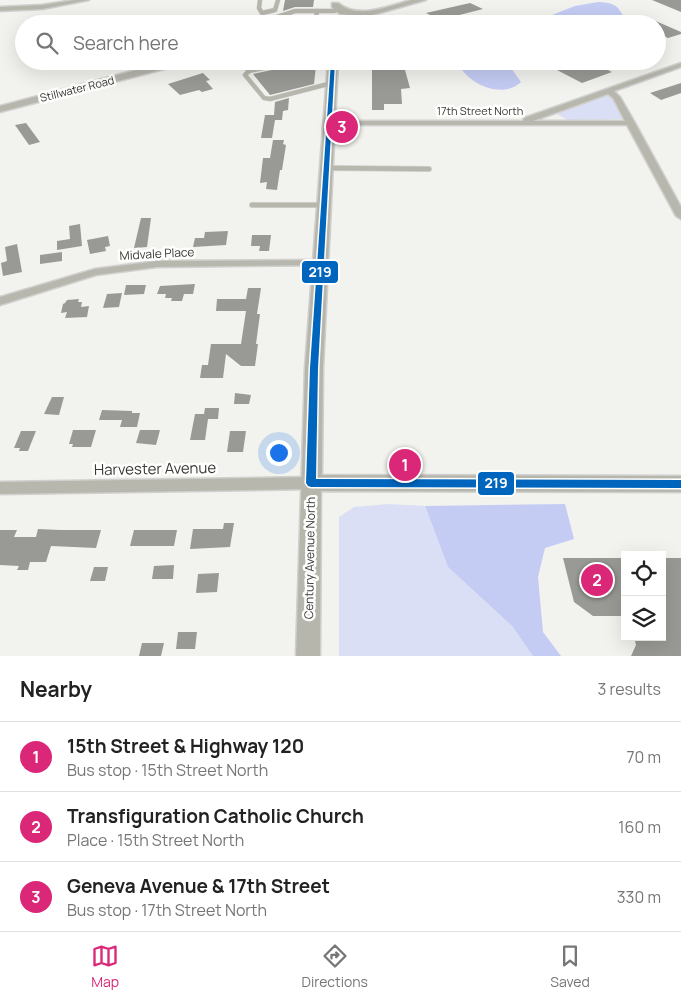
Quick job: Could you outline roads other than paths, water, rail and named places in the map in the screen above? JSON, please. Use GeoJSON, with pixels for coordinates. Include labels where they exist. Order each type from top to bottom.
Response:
{"type":"FeatureCollection","features":[{"type":"Feature","properties":{"kind":"main road"},"geometry":{"type":"LineString","coordinates":[[362,15],[422,0]]}},
{"type":"Feature","properties":{"kind":"main road"},"geometry":{"type":"LineString","coordinates":[[335,5],[341,11],[348,13],[373,12]]}},
{"type":"Feature","properties":{"kind":"main road","name":"Stillwater Road"},"geometry":{"type":"LineString","coordinates":[[0,108],[148,70]]}},
{"type":"Feature","properties":{"kind":"main road","name":"Century Avenue North"},"geometry":{"type":"LineString","coordinates":[[308,656],[314,368],[332,72]]}},
{"type":"Feature","properties":{"kind":"main road"},"geometry":{"type":"LineString","coordinates":[[311,483],[681,484]]}},
{"type":"Feature","properties":{"kind":"street"},"geometry":{"type":"LineString","coordinates":[[0,9],[42,7],[86,0]]}},
{"type":"Feature","properties":{"kind":"street"},"geometry":{"type":"LineString","coordinates":[[519,123],[681,65]]}},
{"type":"Feature","properties":{"kind":"street"},"geometry":{"type":"LineString","coordinates":[[609,91],[616,97],[631,123],[681,216]]}},
{"type":"Feature","properties":{"kind":"street","name":"17th Street North"},"geometry":{"type":"LineString","coordinates":[[330,122],[631,123]]}},
{"type":"Feature","properties":{"kind":"street","name":"Midvale Place"},"geometry":{"type":"LineString","coordinates":[[0,301],[96,272],[130,267],[157,264],[321,263]]}},
{"type":"Feature","properties":{"kind":"street","name":"Harvester Avenue"},"geometry":{"type":"LineString","coordinates":[[0,488],[311,483]]}},
{"type":"Feature","properties":{"kind":"lane"},"geometry":{"type":"LineString","coordinates":[[260,0],[259,8],[262,13],[275,10],[278,0]]}},
{"type":"Feature","properties":{"kind":"lane"},"geometry":{"type":"LineString","coordinates":[[283,15],[295,11],[317,11],[335,5]]}},
{"type":"Feature","properties":{"kind":"lane"},"geometry":{"type":"LineString","coordinates":[[316,15],[317,11]]}},
{"type":"Feature","properties":{"kind":"lane"},"geometry":{"type":"LineString","coordinates":[[254,70],[249,71],[245,75],[264,98],[270,99],[332,72]]}},
{"type":"Feature","properties":{"kind":"lane"},"geometry":{"type":"LineString","coordinates":[[327,168],[429,169]]}},
{"type":"Feature","properties":{"kind":"lane"},"geometry":{"type":"LineString","coordinates":[[252,204],[325,205]]}},
{"type":"Feature","properties":{"kind":"place","name":"Geneva Avenue & 17th Street"},"geometry":{"type":"Point","coordinates":[342,127]}},
{"type":"Feature","properties":{"kind":"place","name":"15th Street & Highway 120"},"geometry":{"type":"Point","coordinates":[405,465]}},
{"type":"Feature","properties":{"kind":"place","name":"Transfiguration Catholic Church"},"geometry":{"type":"Point","coordinates":[597,580]}}]}
